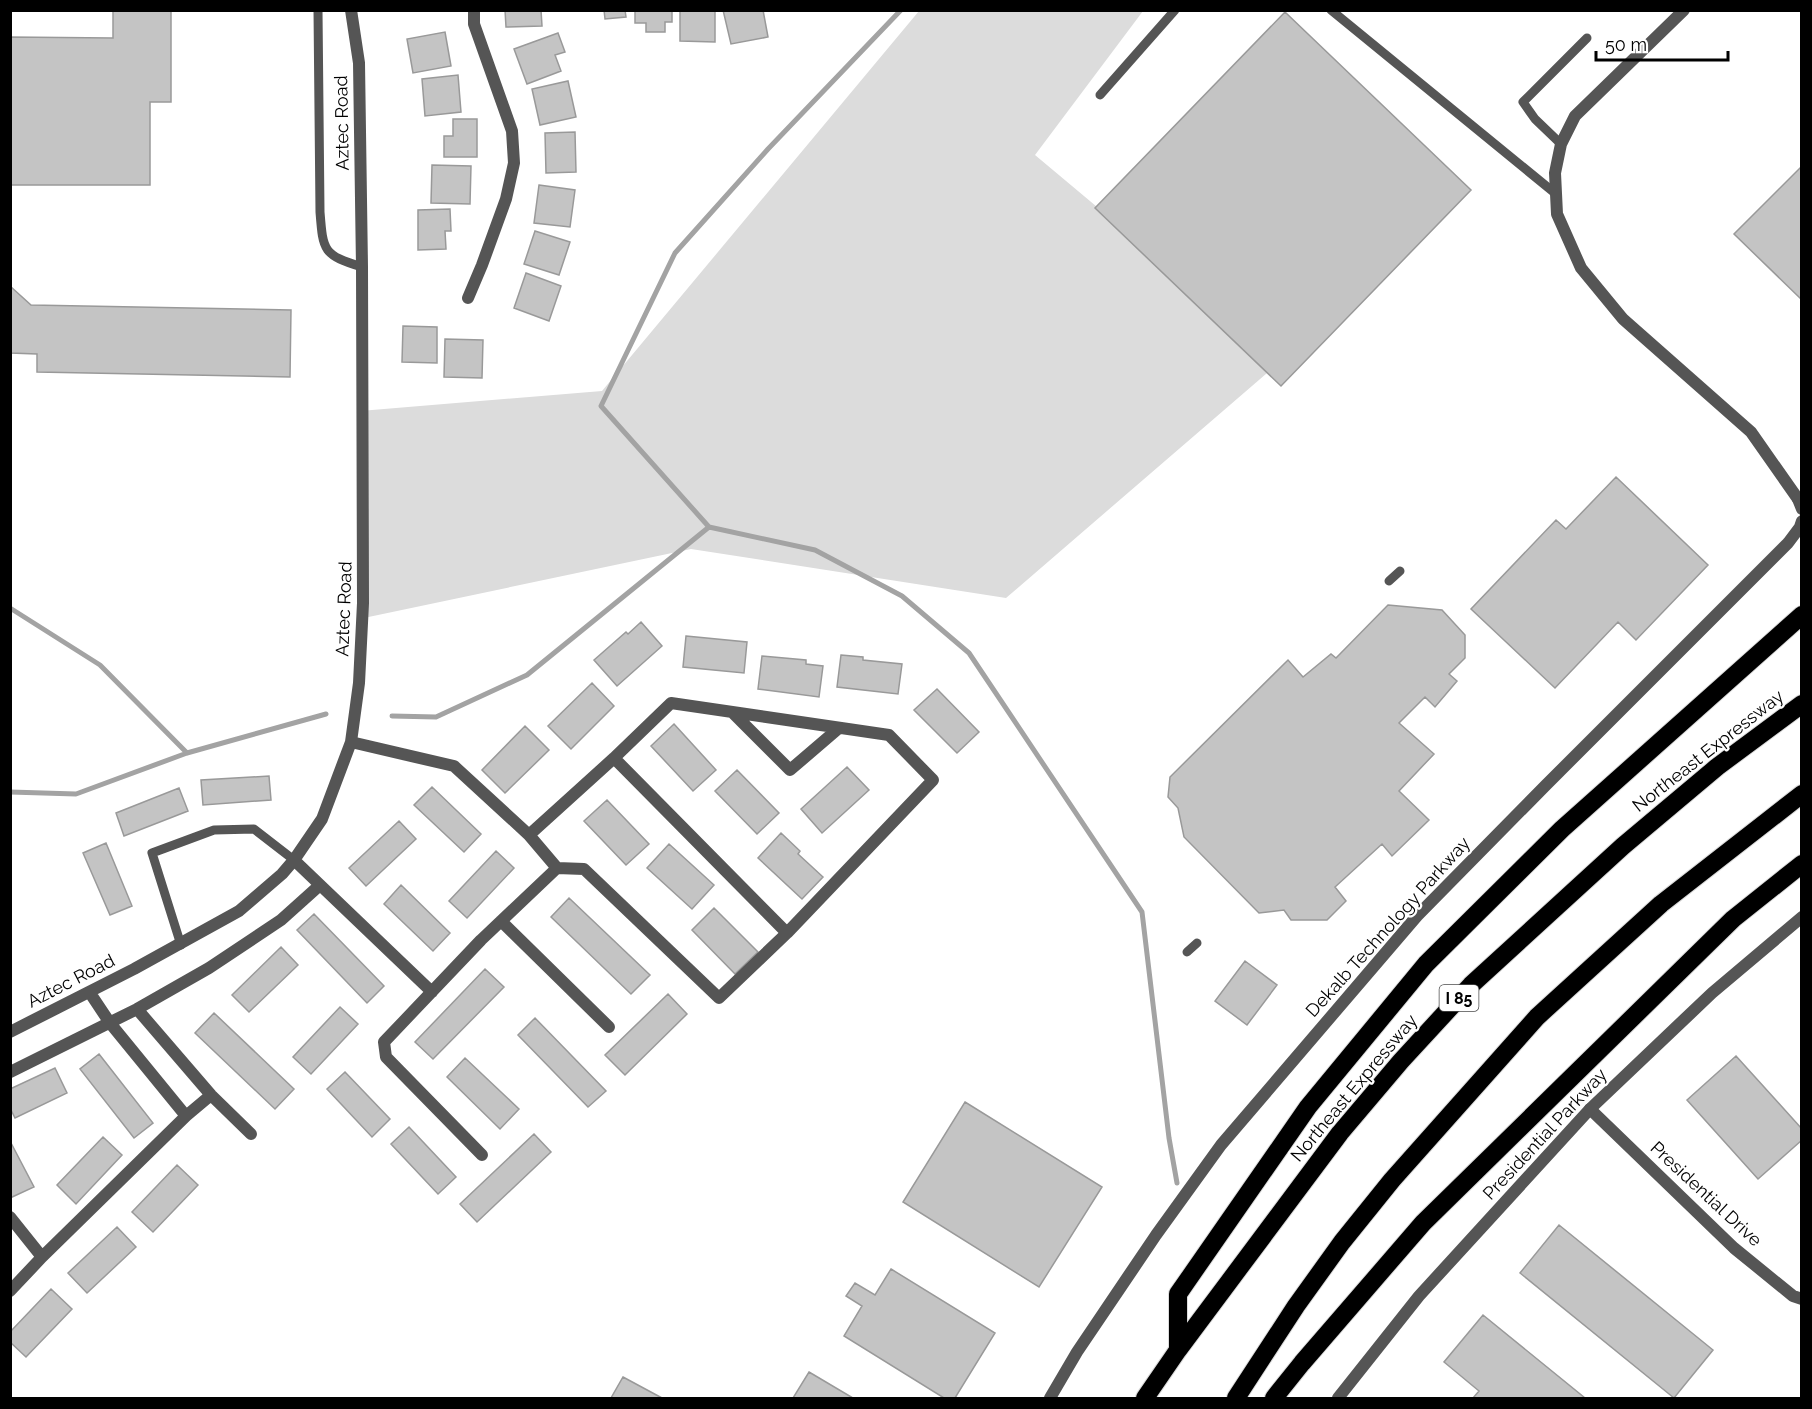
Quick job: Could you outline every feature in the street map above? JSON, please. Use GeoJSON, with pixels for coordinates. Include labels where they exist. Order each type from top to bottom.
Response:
{"type":"FeatureCollection","features":[{"type":"Feature","properties":{"kind":"highway"},"geometry":{"type":"LineString","coordinates":[[1178,1350],[1178,1294],[1308,1107],[1426,964],[1562,829],[1802,615]]}},
{"type":"Feature","properties":{"kind":"highway","name":"Northeast Expressway"},"geometry":{"type":"LineString","coordinates":[[1145,1398],[1178,1350],[1340,1133],[1401,1061],[1471,985],[1623,846],[1717,767],[1802,704]]}},
{"type":"Feature","properties":{"kind":"highway"},"geometry":{"type":"LineString","coordinates":[[1236,1398],[1296,1306],[1342,1242],[1392,1180],[1537,1017],[1661,904],[1802,794]]}},
{"type":"Feature","properties":{"kind":"highway"},"geometry":{"type":"LineString","coordinates":[[1274,1398],[1423,1223],[1733,919],[1802,864]]}},
{"type":"Feature","properties":{"kind":"street","name":"Aztec Road"},"geometry":{"type":"LineString","coordinates":[[10,1032],[90,993],[239,911],[294,860],[322,819],[351,742],[359,683],[363,603],[359,63],[351,10]]}},
{"type":"Feature","properties":{"kind":"street"},"geometry":{"type":"LineString","coordinates":[[468,298],[502,210],[514,163],[512,131],[474,24],[474,10]]}},
{"type":"Feature","properties":{"kind":"street"},"geometry":{"type":"LineString","coordinates":[[1684,10],[1575,116],[1561,144],[1555,173],[1557,214],[1581,268],[1623,319],[1751,432],[1800,504]]}},
{"type":"Feature","properties":{"kind":"street","name":"Dekalb Technology Parkway"},"geometry":{"type":"LineString","coordinates":[[1050,1398],[1077,1352],[1156,1235],[1221,1145],[1417,916],[1788,543],[1802,521]]}},
{"type":"Feature","properties":{"kind":"street"},"geometry":{"type":"LineString","coordinates":[[483,1155],[386,1057],[384,1042],[501,921],[557,868],[584,869],[719,999],[787,933],[933,780],[889,735],[670,703],[614,758],[529,835]]}},
{"type":"Feature","properties":{"kind":"street"},"geometry":{"type":"LineString","coordinates":[[732,712],[790,770],[839,728]]}},
{"type":"Feature","properties":{"kind":"street"},"geometry":{"type":"LineString","coordinates":[[351,742],[454,766],[529,835],[557,868]]}},
{"type":"Feature","properties":{"kind":"street"},"geometry":{"type":"LineString","coordinates":[[614,758],[787,933]]}},
{"type":"Feature","properties":{"kind":"street"},"geometry":{"type":"LineString","coordinates":[[294,860],[432,992]]}},
{"type":"Feature","properties":{"kind":"street"},"geometry":{"type":"LineString","coordinates":[[10,1072],[138,1009],[209,968],[272,926],[320,885]]}},
{"type":"Feature","properties":{"kind":"street","name":"Presidential Parkway"},"geometry":{"type":"LineString","coordinates":[[1338,1398],[1419,1296],[1590,1109],[1712,993],[1802,917]]}},
{"type":"Feature","properties":{"kind":"street"},"geometry":{"type":"LineString","coordinates":[[501,921],[609,1027]]}},
{"type":"Feature","properties":{"kind":"street"},"geometry":{"type":"LineString","coordinates":[[90,993],[110,1023],[186,1116]]}},
{"type":"Feature","properties":{"kind":"street"},"geometry":{"type":"LineString","coordinates":[[138,1009],[211,1095],[251,1134]]}},
{"type":"Feature","properties":{"kind":"street"},"geometry":{"type":"LineString","coordinates":[[10,1291],[186,1116],[211,1095]]}},
{"type":"Feature","properties":{"kind":"street","name":"Presidential Drive"},"geometry":{"type":"LineString","coordinates":[[1590,1109],[1734,1248],[1793,1296],[1802,1299]]}},
{"type":"Feature","properties":{"kind":"street"},"geometry":{"type":"LineString","coordinates":[[10,1217],[42,1257]]}},
{"type":"Feature","properties":{"kind":"lane"},"geometry":{"type":"LineString","coordinates":[[318,10],[320,212],[323,241],[329,253],[362,267]]}},
{"type":"Feature","properties":{"kind":"lane"},"geometry":{"type":"LineString","coordinates":[[1100,95],[1175,10]]}},
{"type":"Feature","properties":{"kind":"lane"},"geometry":{"type":"LineString","coordinates":[[1331,10],[1556,194]]}},
{"type":"Feature","properties":{"kind":"lane"},"geometry":{"type":"LineString","coordinates":[[1561,144],[1539,123],[1523,102],[1587,38]]}},
{"type":"Feature","properties":{"kind":"lane"},"geometry":{"type":"LineString","coordinates":[[1389,581],[1400,571]]}},
{"type":"Feature","properties":{"kind":"lane"},"geometry":{"type":"LineString","coordinates":[[180,945],[152,853],[214,830],[254,829],[294,860]]}},
{"type":"Feature","properties":{"kind":"lane"},"geometry":{"type":"LineString","coordinates":[[1187,952],[1197,943]]}},
{"type":"Feature","properties":{"kind":"shaded area"},"geometry":{"type":"Polygon","coordinates":[[[919,11],[1143,11],[1035,155],[1281,361],[1006,598],[691,549],[359,619],[360,411],[602,391],[919,11]]]}},
{"type":"Feature","properties":{"kind":"building"},"geometry":{"type":"Polygon","coordinates":[[[113,10],[171,10],[171,102],[150,102],[150,185],[10,185],[10,37],[113,38],[113,10]]]}},
{"type":"Feature","properties":{"kind":"building"},"geometry":{"type":"Polygon","coordinates":[[[505,10],[541,10],[542,26],[506,27],[505,10]]]}},
{"type":"Feature","properties":{"kind":"building"},"geometry":{"type":"Polygon","coordinates":[[[604,10],[625,10],[626,17],[605,19],[604,10]]]}},
{"type":"Feature","properties":{"kind":"building"},"geometry":{"type":"Polygon","coordinates":[[[635,10],[672,10],[672,22],[665,22],[665,32],[646,32],[646,23],[635,23],[635,10]]]}},
{"type":"Feature","properties":{"kind":"building"},"geometry":{"type":"Polygon","coordinates":[[[680,10],[715,10],[715,42],[680,41],[680,10]]]}},
{"type":"Feature","properties":{"kind":"building"},"geometry":{"type":"Polygon","coordinates":[[[723,10],[763,10],[768,37],[731,44],[723,10]]]}},
{"type":"Feature","properties":{"kind":"building"},"geometry":{"type":"Polygon","coordinates":[[[1285,12],[1471,190],[1281,386],[1095,208],[1285,12]]]}},
{"type":"Feature","properties":{"kind":"building"},"geometry":{"type":"Polygon","coordinates":[[[445,32],[451,66],[413,73],[407,39],[445,32]]]}},
{"type":"Feature","properties":{"kind":"building"},"geometry":{"type":"Polygon","coordinates":[[[558,33],[565,52],[555,55],[561,71],[527,84],[514,49],[558,33]]]}},
{"type":"Feature","properties":{"kind":"building"},"geometry":{"type":"Polygon","coordinates":[[[458,75],[461,112],[425,116],[422,79],[458,75]]]}},
{"type":"Feature","properties":{"kind":"building"},"geometry":{"type":"Polygon","coordinates":[[[568,81],[576,117],[540,125],[532,89],[568,81]]]}},
{"type":"Feature","properties":{"kind":"building"},"geometry":{"type":"Polygon","coordinates":[[[453,119],[477,119],[477,157],[444,157],[444,136],[453,136],[453,119]]]}},
{"type":"Feature","properties":{"kind":"building"},"geometry":{"type":"Polygon","coordinates":[[[575,132],[576,172],[546,173],[545,133],[575,132]]]}},
{"type":"Feature","properties":{"kind":"building"},"geometry":{"type":"Polygon","coordinates":[[[432,165],[471,166],[470,204],[431,203],[432,165]]]}},
{"type":"Feature","properties":{"kind":"building"},"geometry":{"type":"Polygon","coordinates":[[[1800,168],[1802,170],[1802,300],[1734,234],[1800,168]]]}},
{"type":"Feature","properties":{"kind":"building"},"geometry":{"type":"Polygon","coordinates":[[[539,185],[575,190],[570,227],[534,223],[539,185]]]}},
{"type":"Feature","properties":{"kind":"building"},"geometry":{"type":"Polygon","coordinates":[[[450,209],[451,231],[445,231],[446,249],[418,250],[418,210],[450,209]]]}},
{"type":"Feature","properties":{"kind":"building"},"geometry":{"type":"Polygon","coordinates":[[[535,231],[570,242],[559,275],[524,264],[535,231]]]}},
{"type":"Feature","properties":{"kind":"building"},"geometry":{"type":"Polygon","coordinates":[[[526,273],[561,286],[549,321],[514,308],[526,273]]]}},
{"type":"Feature","properties":{"kind":"building"},"geometry":{"type":"Polygon","coordinates":[[[10,286],[31,305],[291,310],[290,377],[37,372],[37,354],[10,353],[10,286]]]}},
{"type":"Feature","properties":{"kind":"building"},"geometry":{"type":"Polygon","coordinates":[[[403,326],[437,327],[437,363],[402,362],[403,326]]]}},
{"type":"Feature","properties":{"kind":"building"},"geometry":{"type":"Polygon","coordinates":[[[445,339],[483,340],[482,378],[444,377],[445,339]]]}},
{"type":"Feature","properties":{"kind":"building"},"geometry":{"type":"Polygon","coordinates":[[[1616,477],[1708,565],[1636,640],[1618,622],[1555,688],[1471,609],[1556,520],[1566,529],[1616,477]]]}},
{"type":"Feature","properties":{"kind":"building"},"geometry":{"type":"Polygon","coordinates":[[[1388,605],[1442,610],[1465,635],[1465,658],[1449,674],[1457,681],[1435,707],[1425,697],[1399,723],[1434,754],[1399,791],[1429,820],[1392,856],[1382,844],[1335,887],[1346,901],[1327,920],[1291,920],[1284,910],[1259,913],[1184,837],[1178,808],[1168,797],[1170,777],[1288,660],[1303,677],[1331,654],[1336,658],[1388,605]]]}},
{"type":"Feature","properties":{"kind":"building"},"geometry":{"type":"Polygon","coordinates":[[[641,622],[662,646],[617,686],[594,660],[641,622]]]}},
{"type":"Feature","properties":{"kind":"building"},"geometry":{"type":"Polygon","coordinates":[[[686,636],[747,642],[744,673],[683,667],[686,636]]]}},
{"type":"Feature","properties":{"kind":"building"},"geometry":{"type":"Polygon","coordinates":[[[841,655],[902,664],[898,694],[837,687],[841,655]]]}},
{"type":"Feature","properties":{"kind":"building"},"geometry":{"type":"Polygon","coordinates":[[[762,656],[806,660],[806,664],[823,666],[819,697],[758,689],[762,656]]]}},
{"type":"Feature","properties":{"kind":"building"},"geometry":{"type":"Polygon","coordinates":[[[592,683],[614,706],[571,749],[548,726],[592,683]]]}},
{"type":"Feature","properties":{"kind":"building"},"geometry":{"type":"Polygon","coordinates":[[[937,689],[979,732],[957,753],[914,710],[937,689]]]}},
{"type":"Feature","properties":{"kind":"building"},"geometry":{"type":"Polygon","coordinates":[[[674,724],[716,770],[693,791],[651,746],[674,724]]]}},
{"type":"Feature","properties":{"kind":"building"},"geometry":{"type":"Polygon","coordinates":[[[525,726],[549,750],[505,793],[482,770],[525,726]]]}},
{"type":"Feature","properties":{"kind":"building"},"geometry":{"type":"Polygon","coordinates":[[[847,767],[869,790],[822,833],[801,809],[847,767]]]}},
{"type":"Feature","properties":{"kind":"building"},"geometry":{"type":"Polygon","coordinates":[[[737,770],[779,813],[757,834],[715,791],[737,770]]]}},
{"type":"Feature","properties":{"kind":"building"},"geometry":{"type":"Polygon","coordinates":[[[269,776],[271,800],[203,805],[201,780],[269,776]]]}},
{"type":"Feature","properties":{"kind":"building"},"geometry":{"type":"Polygon","coordinates":[[[432,787],[481,834],[464,852],[414,805],[432,787]]]}},
{"type":"Feature","properties":{"kind":"building"},"geometry":{"type":"Polygon","coordinates":[[[179,788],[188,811],[124,836],[116,813],[179,788]]]}},
{"type":"Feature","properties":{"kind":"building"},"geometry":{"type":"Polygon","coordinates":[[[607,800],[649,844],[626,865],[584,821],[607,800]]]}},
{"type":"Feature","properties":{"kind":"building"},"geometry":{"type":"Polygon","coordinates":[[[399,821],[416,839],[366,886],[349,868],[399,821]]]}},
{"type":"Feature","properties":{"kind":"building"},"geometry":{"type":"Polygon","coordinates":[[[781,833],[800,851],[798,854],[823,877],[802,899],[758,858],[781,833]]]}},
{"type":"Feature","properties":{"kind":"building"},"geometry":{"type":"Polygon","coordinates":[[[106,843],[132,906],[110,915],[83,853],[106,843]]]}},
{"type":"Feature","properties":{"kind":"building"},"geometry":{"type":"Polygon","coordinates":[[[669,844],[714,885],[692,909],[647,868],[669,844]]]}},
{"type":"Feature","properties":{"kind":"building"},"geometry":{"type":"Polygon","coordinates":[[[496,851],[514,868],[467,918],[449,901],[496,851]]]}},
{"type":"Feature","properties":{"kind":"building"},"geometry":{"type":"Polygon","coordinates":[[[401,885],[450,933],[433,951],[384,904],[401,885]]]}},
{"type":"Feature","properties":{"kind":"building"},"geometry":{"type":"Polygon","coordinates":[[[569,898],[650,975],[631,994],[551,917],[569,898]]]}},
{"type":"Feature","properties":{"kind":"building"},"geometry":{"type":"Polygon","coordinates":[[[714,908],[758,952],[735,974],[692,930],[714,908]]]}},
{"type":"Feature","properties":{"kind":"building"},"geometry":{"type":"Polygon","coordinates":[[[314,914],[384,986],[367,1003],[297,930],[314,914]]]}},
{"type":"Feature","properties":{"kind":"building"},"geometry":{"type":"Polygon","coordinates":[[[281,947],[298,965],[249,1012],[232,995],[281,947]]]}},
{"type":"Feature","properties":{"kind":"building"},"geometry":{"type":"Polygon","coordinates":[[[1245,961],[1277,985],[1247,1025],[1215,1001],[1245,961]]]}},
{"type":"Feature","properties":{"kind":"building"},"geometry":{"type":"Polygon","coordinates":[[[485,969],[504,987],[433,1059],[415,1042],[485,969]]]}},
{"type":"Feature","properties":{"kind":"building"},"geometry":{"type":"Polygon","coordinates":[[[668,994],[687,1014],[625,1075],[605,1055],[668,994]]]}},
{"type":"Feature","properties":{"kind":"building"},"geometry":{"type":"Polygon","coordinates":[[[340,1007],[358,1024],[311,1074],[293,1057],[340,1007]]]}},
{"type":"Feature","properties":{"kind":"building"},"geometry":{"type":"Polygon","coordinates":[[[214,1013],[294,1089],[275,1109],[195,1033],[214,1013]]]}},
{"type":"Feature","properties":{"kind":"building"},"geometry":{"type":"Polygon","coordinates":[[[535,1018],[606,1091],[588,1107],[518,1035],[535,1018]]]}},
{"type":"Feature","properties":{"kind":"building"},"geometry":{"type":"Polygon","coordinates":[[[99,1054],[153,1123],[134,1138],[80,1069],[99,1054]]]}},
{"type":"Feature","properties":{"kind":"building"},"geometry":{"type":"Polygon","coordinates":[[[1736,1056],[1802,1129],[1802,1140],[1758,1179],[1687,1100],[1736,1056]]]}},
{"type":"Feature","properties":{"kind":"building"},"geometry":{"type":"Polygon","coordinates":[[[465,1058],[519,1109],[500,1129],[447,1077],[465,1058]]]}},
{"type":"Feature","properties":{"kind":"building"},"geometry":{"type":"Polygon","coordinates":[[[55,1068],[67,1093],[15,1118],[10,1108],[10,1089],[55,1068]]]}},
{"type":"Feature","properties":{"kind":"building"},"geometry":{"type":"Polygon","coordinates":[[[345,1072],[390,1119],[372,1137],[327,1089],[345,1072]]]}},
{"type":"Feature","properties":{"kind":"building"},"geometry":{"type":"Polygon","coordinates":[[[965,1102],[1102,1187],[1039,1287],[903,1202],[965,1102]]]}},
{"type":"Feature","properties":{"kind":"building"},"geometry":{"type":"Polygon","coordinates":[[[409,1127],[456,1177],[438,1194],[391,1144],[409,1127]]]}},
{"type":"Feature","properties":{"kind":"building"},"geometry":{"type":"Polygon","coordinates":[[[534,1134],[551,1152],[477,1222],[460,1204],[534,1134]]]}},
{"type":"Feature","properties":{"kind":"building"},"geometry":{"type":"Polygon","coordinates":[[[103,1137],[122,1155],[76,1204],[57,1185],[103,1137]]]}},
{"type":"Feature","properties":{"kind":"building"},"geometry":{"type":"Polygon","coordinates":[[[10,1141],[34,1187],[10,1198],[10,1141]]]}},
{"type":"Feature","properties":{"kind":"building"},"geometry":{"type":"Polygon","coordinates":[[[177,1165],[198,1185],[153,1232],[132,1212],[177,1165]]]}},
{"type":"Feature","properties":{"kind":"building"},"geometry":{"type":"Polygon","coordinates":[[[1559,1225],[1713,1350],[1674,1398],[1520,1273],[1559,1225]]]}},
{"type":"Feature","properties":{"kind":"building"},"geometry":{"type":"Polygon","coordinates":[[[117,1227],[136,1247],[87,1293],[68,1273],[117,1227]]]}},
{"type":"Feature","properties":{"kind":"building"},"geometry":{"type":"Polygon","coordinates":[[[891,1269],[995,1333],[955,1398],[944,1398],[844,1336],[862,1306],[846,1296],[855,1283],[875,1295],[891,1269]]]}},
{"type":"Feature","properties":{"kind":"building"},"geometry":{"type":"Polygon","coordinates":[[[51,1289],[72,1309],[26,1357],[10,1342],[10,1332],[51,1289]]]}},
{"type":"Feature","properties":{"kind":"building"},"geometry":{"type":"Polygon","coordinates":[[[1483,1315],[1585,1398],[1473,1398],[1479,1391],[1444,1362],[1483,1315]]]}},
{"type":"Feature","properties":{"kind":"building"},"geometry":{"type":"Polygon","coordinates":[[[809,1372],[853,1398],[793,1398],[809,1372]]]}},
{"type":"Feature","properties":{"kind":"building"},"geometry":{"type":"Polygon","coordinates":[[[623,1377],[662,1398],[611,1398],[623,1377]]]}},
{"type":"Feature","properties":{"kind":"waterway"},"geometry":{"type":"LineString","coordinates":[[901,10],[768,149],[675,253],[601,406],[709,527],[815,550],[902,596],[969,653],[1142,912],[1169,1138],[1177,1183]]}},
{"type":"Feature","properties":{"kind":"waterway"},"geometry":{"type":"LineString","coordinates":[[392,716],[436,717],[527,675],[709,527]]}},
{"type":"Feature","properties":{"kind":"waterway"},"geometry":{"type":"LineString","coordinates":[[10,608],[100,665],[187,753]]}},
{"type":"Feature","properties":{"kind":"waterway"},"geometry":{"type":"LineString","coordinates":[[10,792],[76,794],[187,753],[326,714]]}}]}
